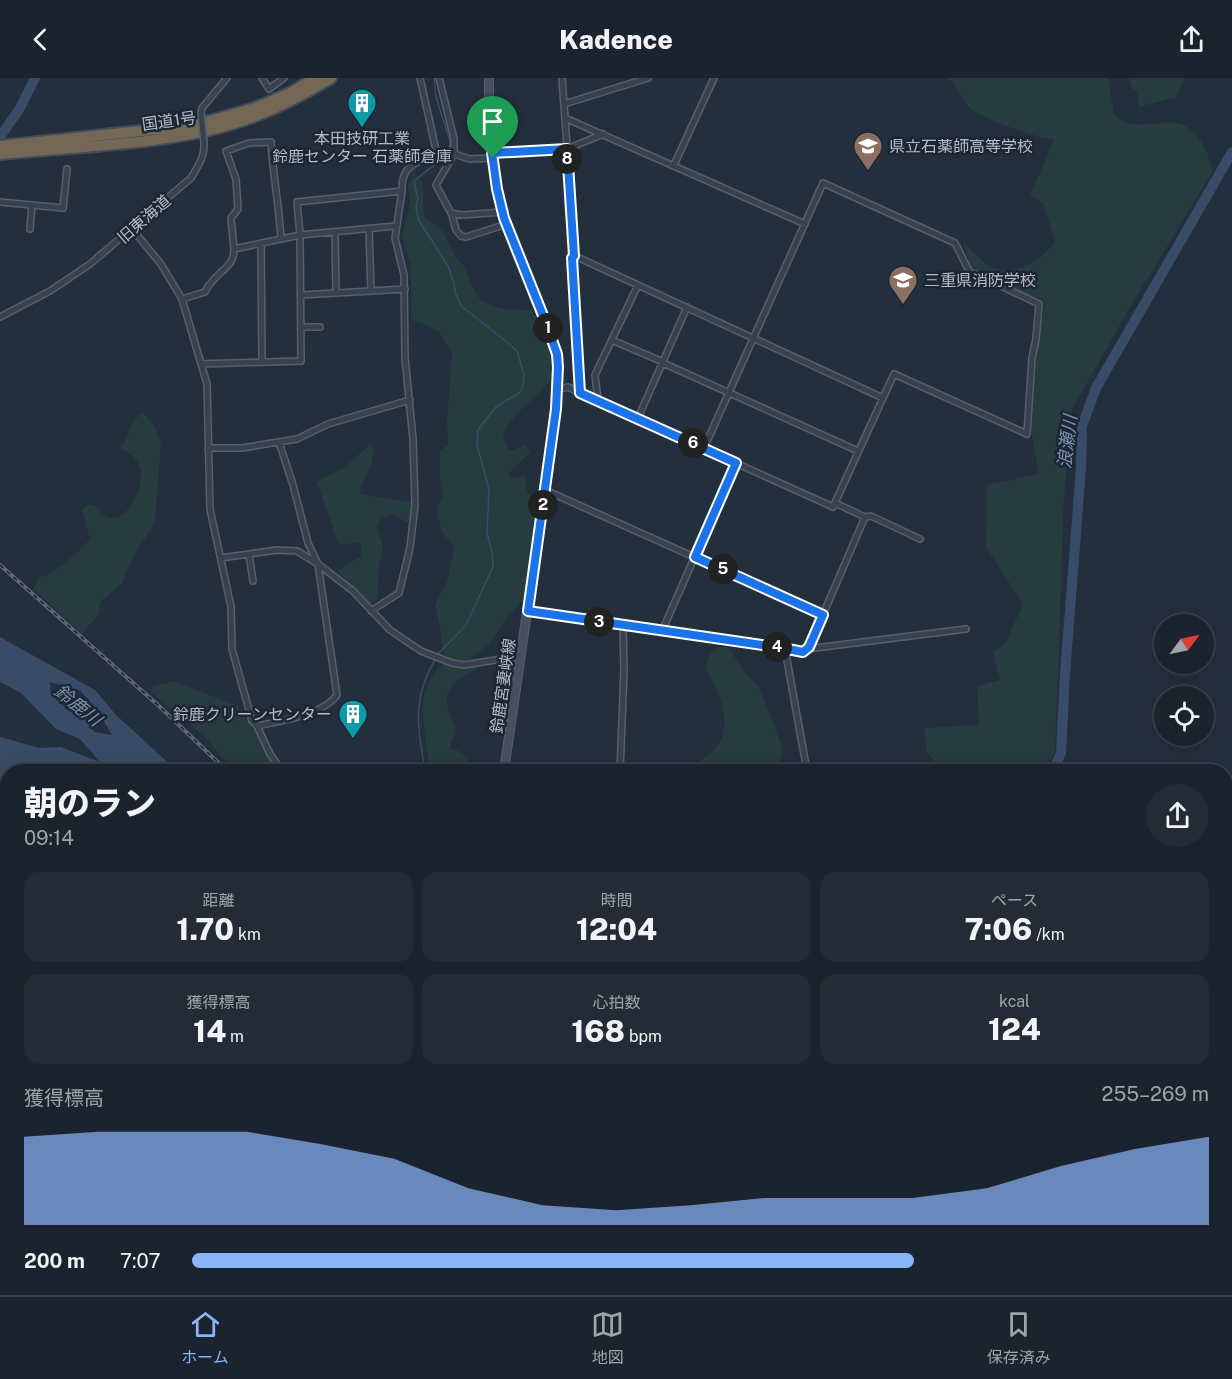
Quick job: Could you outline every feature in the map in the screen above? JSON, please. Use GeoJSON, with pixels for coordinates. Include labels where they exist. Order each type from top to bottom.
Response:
{"type":"FeatureCollection","features":[{"type":"Feature","properties":{"kind":"highway","name":"国道1号"},"geometry":{"type":"LineString","coordinates":[[1,149],[196,125],[255,108],[288,94],[316,78]]}},
{"type":"Feature","properties":{"kind":"highway","name":"国道1号"},"geometry":{"type":"LineString","coordinates":[[1,149],[148,140],[200,132],[254,117],[298,97],[331,78]]}},
{"type":"Feature","properties":{"kind":"main road","name":"鈴鹿宮妻峡線"},"geometry":{"type":"LineString","coordinates":[[489,78],[488,117],[492,155],[503,212],[555,348],[558,367],[558,390],[545,490],[505,764]]}},
{"type":"Feature","properties":{"kind":"street","name":"旧東海道"},"geometry":{"type":"LineString","coordinates":[[0,317],[50,291],[77,273],[107,251],[190,178],[200,164],[204,152],[202,108],[227,78]]}},
{"type":"Feature","properties":{"kind":"street"},"geometry":{"type":"LineString","coordinates":[[262,78],[268,89],[284,78]]}},
{"type":"Feature","properties":{"kind":"street"},"geometry":{"type":"LineString","coordinates":[[370,610],[396,597],[399,593],[410,548],[415,505],[410,400],[405,358],[404,275],[395,238],[395,226],[400,210],[402,177],[405,171],[436,150],[420,78]]}},
{"type":"Feature","properties":{"kind":"street"},"geometry":{"type":"LineString","coordinates":[[439,78],[454,139],[454,154],[436,185],[456,230],[461,236],[479,234],[507,225]]}},
{"type":"Feature","properties":{"kind":"street"},"geometry":{"type":"LineString","coordinates":[[562,78],[574,256],[572,258],[580,393]]}},
{"type":"Feature","properties":{"kind":"street"},"geometry":{"type":"LineString","coordinates":[[564,104],[648,78]]}},
{"type":"Feature","properties":{"kind":"street"},"geometry":{"type":"LineString","coordinates":[[674,165],[714,78]]}},
{"type":"Feature","properties":{"kind":"street"},"geometry":{"type":"LineString","coordinates":[[565,118],[805,224]]}},
{"type":"Feature","properties":{"kind":"street"},"geometry":{"type":"LineString","coordinates":[[454,154],[470,159],[567,149],[603,134]]}},
{"type":"Feature","properties":{"kind":"street"},"geometry":{"type":"LineString","coordinates":[[182,299],[206,292],[210,283],[229,267],[234,255],[231,218],[238,209],[236,179],[226,151],[249,144],[271,142],[281,239]]}},
{"type":"Feature","properties":{"kind":"street"},"geometry":{"type":"LineString","coordinates":[[0,202],[63,208],[67,169]]}},
{"type":"Feature","properties":{"kind":"street"},"geometry":{"type":"LineString","coordinates":[[558,390],[568,387],[833,507],[894,374],[1027,434],[1032,358],[1039,304],[969,271],[955,243],[824,183],[704,448]]}},
{"type":"Feature","properties":{"kind":"street"},"geometry":{"type":"LineString","coordinates":[[201,364],[301,361],[300,235],[297,202],[402,191]]}},
{"type":"Feature","properties":{"kind":"street"},"geometry":{"type":"LineString","coordinates":[[30,229],[32,205]]}},
{"type":"Feature","properties":{"kind":"street"},"geometry":{"type":"LineString","coordinates":[[450,213],[462,215],[503,212]]}},
{"type":"Feature","properties":{"kind":"street"},"geometry":{"type":"LineString","coordinates":[[234,249],[300,235],[395,226]]}},
{"type":"Feature","properties":{"kind":"street"},"geometry":{"type":"LineString","coordinates":[[132,229],[161,264],[182,299],[207,384],[210,508],[231,607],[232,649],[252,721],[257,726],[277,764]]}},
{"type":"Feature","properties":{"kind":"street"},"geometry":{"type":"LineString","coordinates":[[369,229],[371,291]]}},
{"type":"Feature","properties":{"kind":"street"},"geometry":{"type":"LineString","coordinates":[[335,232],[336,293]]}},
{"type":"Feature","properties":{"kind":"street"},"geometry":{"type":"LineString","coordinates":[[261,243],[262,362]]}},
{"type":"Feature","properties":{"kind":"street"},"geometry":{"type":"LineString","coordinates":[[574,256],[883,398]]}},
{"type":"Feature","properties":{"kind":"street"},"geometry":{"type":"LineString","coordinates":[[598,400],[595,375],[638,285]]}},
{"type":"Feature","properties":{"kind":"street"},"geometry":{"type":"LineString","coordinates":[[301,295],[405,289]]}},
{"type":"Feature","properties":{"kind":"street"},"geometry":{"type":"LineString","coordinates":[[638,418],[687,307]]}},
{"type":"Feature","properties":{"kind":"street"},"geometry":{"type":"LineString","coordinates":[[302,327],[320,327]]}},
{"type":"Feature","properties":{"kind":"street"},"geometry":{"type":"LineString","coordinates":[[612,340],[858,451]]}},
{"type":"Feature","properties":{"kind":"street"},"geometry":{"type":"LineString","coordinates":[[208,448],[242,448],[297,439],[328,424],[410,400]]}},
{"type":"Feature","properties":{"kind":"street"},"geometry":{"type":"LineString","coordinates":[[257,726],[316,712],[334,700],[337,695],[318,564],[308,543],[279,442]]}},
{"type":"Feature","properties":{"kind":"street"},"geometry":{"type":"LineString","coordinates":[[662,631],[736,463]]}},
{"type":"Feature","properties":{"kind":"street"},"geometry":{"type":"LineString","coordinates":[[545,490],[823,615]]}},
{"type":"Feature","properties":{"kind":"street"},"geometry":{"type":"LineString","coordinates":[[835,504],[865,517],[872,516],[920,539]]}},
{"type":"Feature","properties":{"kind":"street"},"geometry":{"type":"LineString","coordinates":[[807,649],[865,517]]}},
{"type":"Feature","properties":{"kind":"street"},"geometry":{"type":"LineString","coordinates":[[221,558],[287,550],[303,554],[353,591],[390,630],[429,655],[464,665],[521,656]]}},
{"type":"Feature","properties":{"kind":"street"},"geometry":{"type":"LineString","coordinates":[[249,554],[253,581]]}},
{"type":"Feature","properties":{"kind":"street"},"geometry":{"type":"LineString","coordinates":[[528,611],[803,652],[807,649],[966,629]]}},
{"type":"Feature","properties":{"kind":"street"},"geometry":{"type":"LineString","coordinates":[[620,764],[624,671],[623,625]]}},
{"type":"Feature","properties":{"kind":"street"},"geometry":{"type":"LineString","coordinates":[[785,649],[806,764]]}},
{"type":"Feature","properties":{"kind":"green space"},"geometry":{"type":"Polygon","coordinates":[[[948,78],[1108,78],[1114,115],[1128,123],[1141,125],[1168,123],[1181,125],[1193,131],[1204,146],[1213,171],[1129,309],[1072,409],[1064,498],[1055,753],[1048,764],[936,764],[927,752],[924,728],[979,725],[977,686],[1000,680],[993,652],[1006,642],[1023,604],[986,547],[987,485],[1039,474],[1031,431],[1033,359],[1045,304],[971,268],[963,243],[984,262],[1003,271],[1032,263],[1055,242],[1043,203],[1030,195],[1054,140],[985,117],[970,108],[948,78]]]}},
{"type":"Feature","properties":{"kind":"green space"},"geometry":{"type":"Polygon","coordinates":[[[1129,78],[1185,78],[1176,97],[1139,107],[1137,91],[1133,90],[1129,78]]]}},
{"type":"Feature","properties":{"kind":"green space"},"geometry":{"type":"Polygon","coordinates":[[[414,173],[423,183],[423,206],[426,219],[442,231],[457,259],[464,266],[477,295],[496,307],[531,310],[550,346],[553,367],[548,384],[515,417],[503,437],[508,449],[512,450],[525,445],[530,452],[509,474],[511,478],[525,476],[527,493],[539,501],[524,600],[506,619],[491,642],[470,659],[461,662],[448,658],[442,650],[435,606],[446,585],[454,551],[454,547],[442,532],[437,513],[443,495],[440,481],[440,451],[448,445],[447,421],[452,354],[440,333],[411,318],[411,265],[402,233],[409,210],[408,186],[414,173]]]}},
{"type":"Feature","properties":{"kind":"green space"},"geometry":{"type":"Polygon","coordinates":[[[143,412],[155,427],[161,444],[155,519],[152,528],[133,556],[122,583],[99,603],[100,612],[82,634],[33,589],[39,578],[60,567],[90,539],[82,510],[90,504],[106,517],[113,518],[126,512],[131,505],[140,482],[140,468],[129,454],[120,448],[131,426],[143,412]]]}},
{"type":"Feature","properties":{"kind":"green space"},"geometry":{"type":"Polygon","coordinates":[[[371,444],[373,458],[360,494],[411,502],[414,510],[412,524],[392,514],[384,517],[378,523],[377,528],[383,547],[379,566],[377,600],[370,603],[337,571],[361,556],[361,546],[357,543],[339,545],[317,482],[344,467],[371,444]]]}},
{"type":"Feature","properties":{"kind":"green space"},"geometry":{"type":"Polygon","coordinates":[[[718,647],[727,647],[744,672],[758,685],[783,750],[779,764],[694,764],[712,751],[720,741],[724,730],[722,706],[706,668],[710,654],[718,647]]]}},
{"type":"Feature","properties":{"kind":"green space"},"geometry":{"type":"Polygon","coordinates":[[[443,664],[477,664],[477,668],[453,685],[447,697],[449,712],[456,731],[450,749],[459,751],[469,759],[466,764],[429,764],[423,701],[426,688],[443,664]]]}},
{"type":"Feature","properties":{"kind":"green space"},"geometry":{"type":"Polygon","coordinates":[[[174,681],[237,706],[277,764],[229,764],[203,735],[151,692],[153,686],[174,681]]]}},
{"type":"Feature","properties":{"kind":"water"},"geometry":{"type":"Polygon","coordinates":[[[0,637],[95,690],[116,715],[169,764],[0,764],[0,737],[40,748],[61,747],[100,762],[80,739],[56,729],[21,693],[0,682],[0,637]],[[50,682],[51,695],[68,709],[88,719],[94,732],[112,735],[99,713],[81,691],[50,682]]]}},
{"type":"Feature","properties":{"kind":"waterway"},"geometry":{"type":"LineString","coordinates":[[0,137],[20,108],[35,78]]}},
{"type":"Feature","properties":{"kind":"waterway"},"geometry":{"type":"LineString","coordinates":[[434,78],[436,97],[450,141],[449,148],[442,159],[414,182],[418,199],[416,206],[418,219],[448,266],[461,306],[517,351],[524,375],[523,386],[519,393],[496,407],[478,430],[477,445],[489,489],[487,533],[493,567],[466,625],[438,654]]}},
{"type":"Feature","properties":{"kind":"waterway","name":"浪瀬川"},"geometry":{"type":"LineString","coordinates":[[1056,764],[1061,753],[1082,426],[1096,388],[1232,152]]}},
{"type":"Feature","properties":{"kind":"waterway"},"geometry":{"type":"LineString","coordinates":[[424,764],[418,713],[423,687],[436,658]]}},
{"type":"Feature","properties":{"kind":"railway"},"geometry":{"type":"LineString","coordinates":[[0,565],[159,706],[220,764]]}},
{"type":"Feature","properties":{"kind":"place","name":"本田技研工業 鈴鹿センター 石薬師倉庫"},"geometry":{"type":"Point","coordinates":[362,128]}},
{"type":"Feature","properties":{"kind":"place","name":"県立石薬師高等学校"},"geometry":{"type":"Point","coordinates":[868,172]}},
{"type":"Feature","properties":{"kind":"place","name":"三重県消防学校"},"geometry":{"type":"Point","coordinates":[903,306]}},
{"type":"Feature","properties":{"kind":"place","name":"鈴鹿クリーンセンター"},"geometry":{"type":"Point","coordinates":[353,740]}},
{"type":"Feature","properties":{"kind":"route"},"geometry":{"type":"LineString","coordinates":[[567,149],[580,393],[736,463],[695,557],[823,615],[809,647],[803,652],[528,611],[556,409],[557,354],[504,218],[493,158],[492,153],[567,149]]}},
{"type":"Feature","properties":{"kind":"water label","name":"鈴鹿川"},"geometry":{"type":"Point","coordinates":[78,705]}}]}
